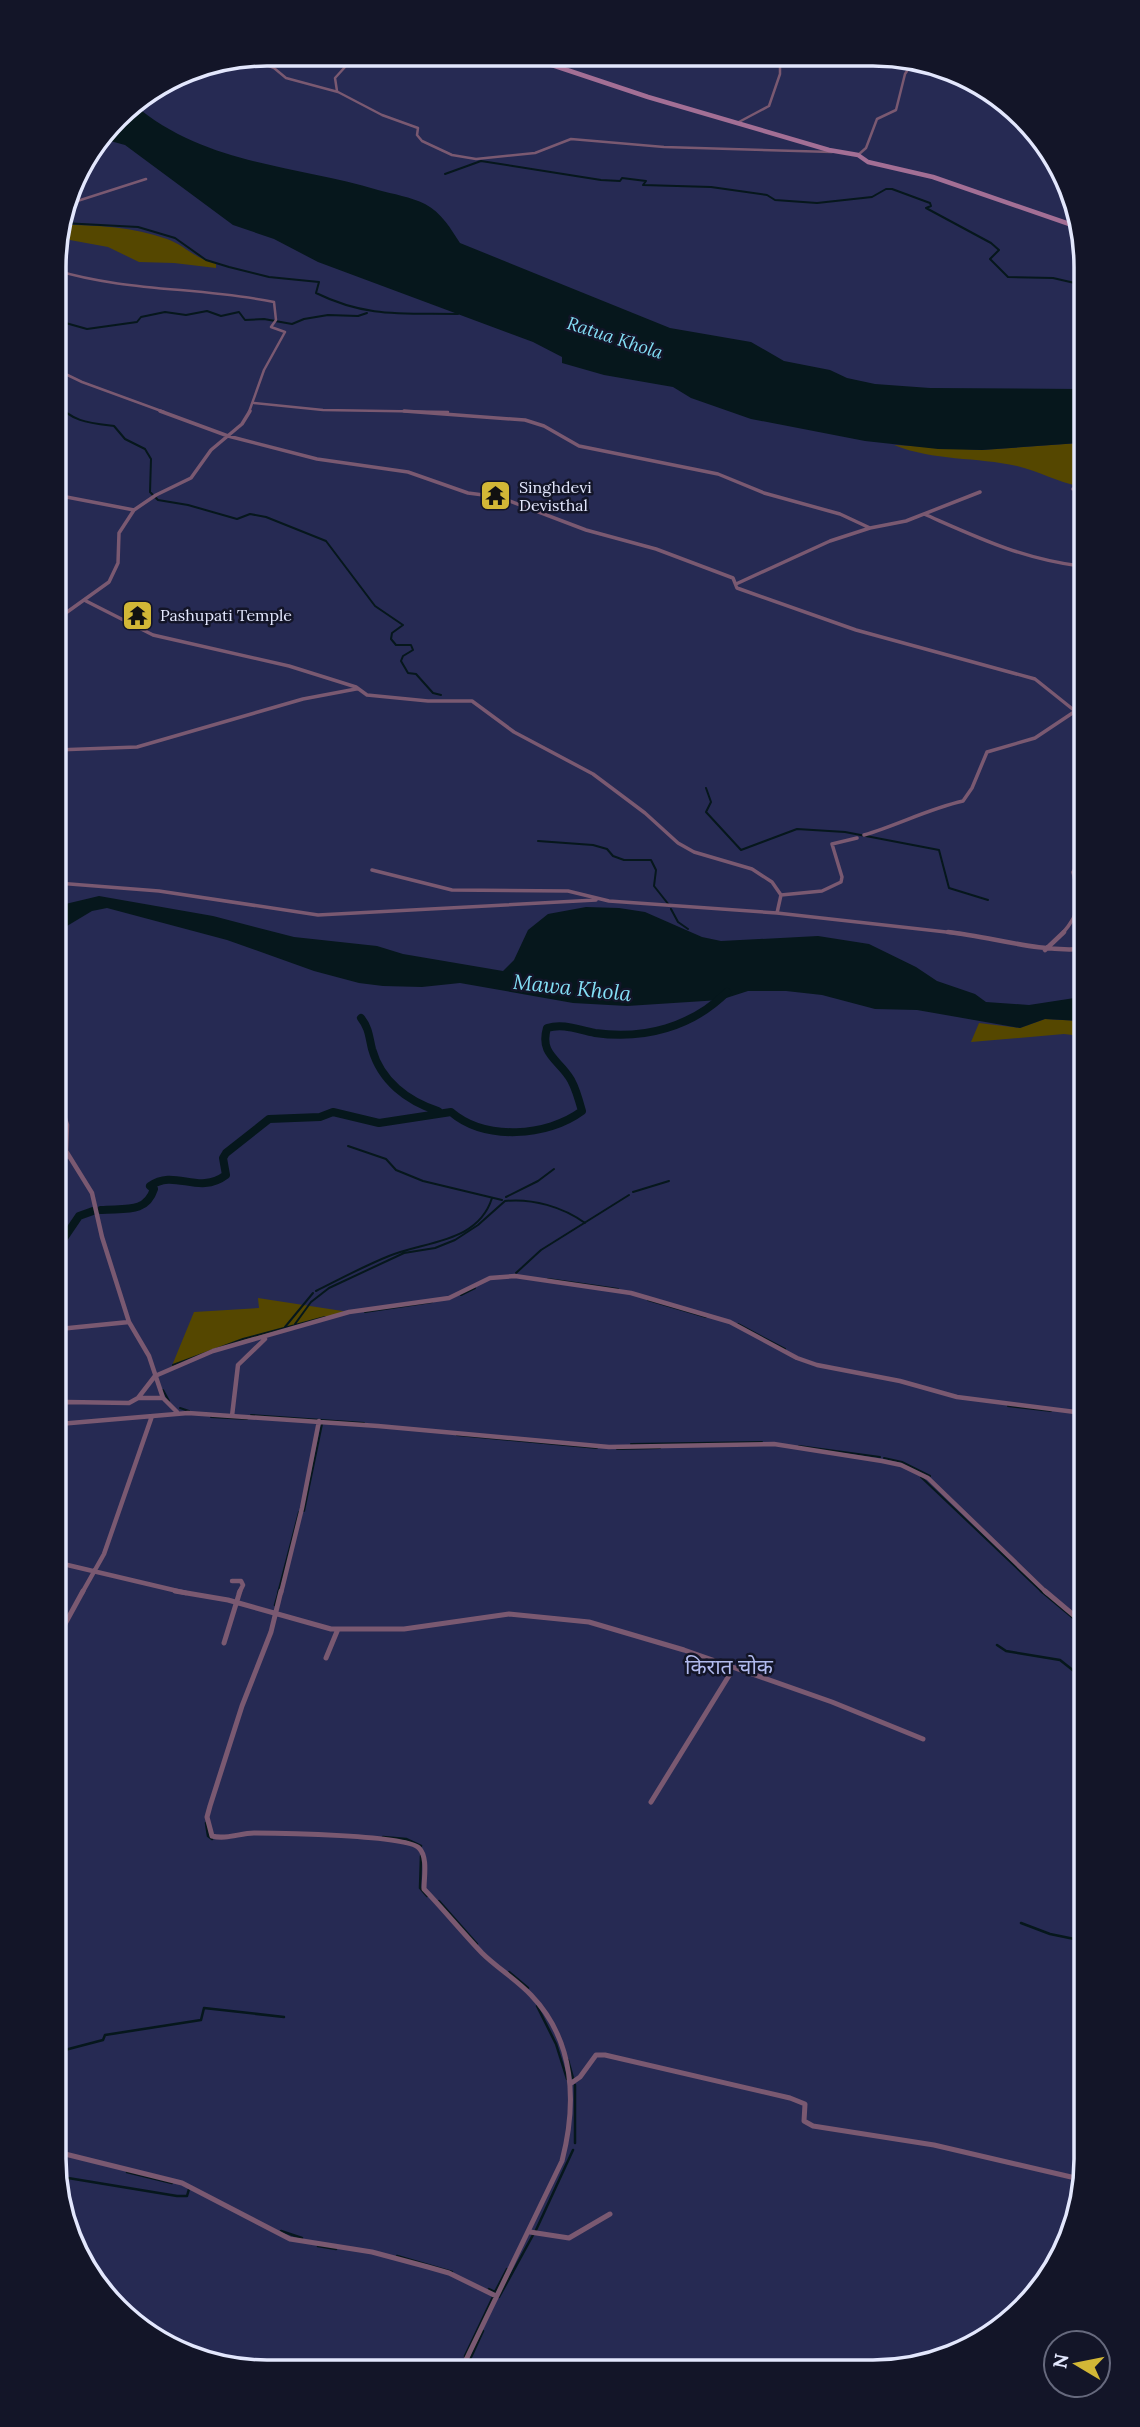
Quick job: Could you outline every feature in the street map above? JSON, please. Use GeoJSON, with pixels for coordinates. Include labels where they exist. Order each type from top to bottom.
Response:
{"type":"FeatureCollection","features":[{"type":"Feature","properties":{"kind":"street"},"geometry":{"type":"LineString","coordinates":[[737,123],[769,106],[780,66]]}},
{"type":"Feature","properties":{"kind":"street"},"geometry":{"type":"LineString","coordinates":[[272,67],[286,78],[338,92],[382,115],[416,127],[422,141],[442,151],[476,159],[535,153],[571,139],[664,147],[836,152],[858,155],[868,162],[933,177],[1068,224]]}},
{"type":"Feature","properties":{"kind":"street"},"geometry":{"type":"LineString","coordinates":[[338,92],[334,79],[345,67]]}},
{"type":"Feature","properties":{"kind":"street"},"geometry":{"type":"LineString","coordinates":[[558,67],[836,152]]}},
{"type":"Feature","properties":{"kind":"street"},"geometry":{"type":"LineString","coordinates":[[858,155],[866,148],[877,119],[896,110],[908,70]]}},
{"type":"Feature","properties":{"kind":"street"},"geometry":{"type":"LineString","coordinates":[[78,202],[146,179]]}},
{"type":"Feature","properties":{"kind":"street"},"geometry":{"type":"LineString","coordinates":[[67,275],[123,286],[267,300],[274,302],[273,329],[285,332],[264,370],[254,403],[242,424],[211,450],[191,478],[156,495],[134,510],[119,533],[118,563],[109,582],[67,613]]}},
{"type":"Feature","properties":{"kind":"street"},"geometry":{"type":"LineString","coordinates":[[67,375],[228,436],[317,458],[408,472],[468,493],[491,495],[518,502],[586,530],[656,549],[733,578],[737,588],[847,627],[1035,679],[1072,711],[1033,740],[987,752],[972,788],[962,801],[929,809],[890,827],[864,835]]}},
{"type":"Feature","properties":{"kind":"street"},"geometry":{"type":"LineString","coordinates":[[254,403],[323,410],[433,411],[525,420],[544,426],[579,446],[718,474],[764,493],[840,514],[870,528]]}},
{"type":"Feature","properties":{"kind":"street"},"geometry":{"type":"LineString","coordinates":[[736,584],[830,541],[924,514],[980,492]]}},
{"type":"Feature","properties":{"kind":"street"},"geometry":{"type":"LineString","coordinates":[[67,497],[134,510]]}},
{"type":"Feature","properties":{"kind":"street"},"geometry":{"type":"LineString","coordinates":[[924,514],[1008,551],[1043,561],[1074,565]]}},
{"type":"Feature","properties":{"kind":"street"},"geometry":{"type":"LineString","coordinates":[[86,601],[153,635],[289,666],[367,695],[472,701],[514,732],[593,774],[645,813],[678,844],[694,852],[752,869],[772,882],[781,895],[777,912]]}},
{"type":"Feature","properties":{"kind":"street"},"geometry":{"type":"LineString","coordinates":[[67,750],[111,750],[146,745],[318,694],[356,689]]}},
{"type":"Feature","properties":{"kind":"street"},"geometry":{"type":"LineString","coordinates":[[781,895],[822,891],[841,882],[842,877],[832,844],[857,838]]}},
{"type":"Feature","properties":{"kind":"street"},"geometry":{"type":"LineString","coordinates":[[372,870],[452,890],[558,890],[599,900],[666,907],[777,912],[987,936],[1045,950],[1074,949]]}},
{"type":"Feature","properties":{"kind":"street"},"geometry":{"type":"LineString","coordinates":[[67,884],[159,891],[318,915],[599,900]]}},
{"type":"Feature","properties":{"kind":"street"},"geometry":{"type":"LineString","coordinates":[[1045,950],[1063,935],[1074,918]]}},
{"type":"Feature","properties":{"kind":"street"},"geometry":{"type":"LineString","coordinates":[[67,1124],[69,1156],[92,1193],[102,1237],[129,1322],[149,1356],[163,1398],[177,1413]]}},
{"type":"Feature","properties":{"kind":"street"},"geometry":{"type":"LineString","coordinates":[[232,1416],[238,1365],[275,1332],[349,1312],[449,1298],[490,1278],[515,1276],[631,1293],[730,1322],[817,1365],[900,1381],[966,1399],[1073,1412]]}},
{"type":"Feature","properties":{"kind":"street"},"geometry":{"type":"LineString","coordinates":[[66,1328],[129,1322]]}},
{"type":"Feature","properties":{"kind":"street"},"geometry":{"type":"LineString","coordinates":[[66,1402],[129,1403],[138,1398],[155,1376],[212,1351],[267,1337]]}},
{"type":"Feature","properties":{"kind":"street"},"geometry":{"type":"LineString","coordinates":[[138,1398],[163,1398]]}},
{"type":"Feature","properties":{"kind":"street"},"geometry":{"type":"LineString","coordinates":[[66,1424],[177,1413],[320,1422],[609,1447],[774,1444],[901,1465],[928,1478],[1029,1578],[1073,1615]]}},
{"type":"Feature","properties":{"kind":"street"},"geometry":{"type":"LineString","coordinates":[[66,1621],[104,1554],[153,1416]]}},
{"type":"Feature","properties":{"kind":"street"},"geometry":{"type":"LineString","coordinates":[[320,1422],[312,1468],[275,1615],[242,1706],[207,1817],[212,1836],[220,1838],[252,1833],[369,1838],[406,1841],[417,1845],[424,1854],[424,1889],[482,1953],[522,1985],[536,2000],[559,2045],[570,2084],[571,2134],[566,2154],[550,2195],[496,2296],[465,2361]]}},
{"type":"Feature","properties":{"kind":"street"},"geometry":{"type":"LineString","coordinates":[[66,1564],[161,1589],[235,1602],[315,1626],[338,1629],[404,1629],[509,1614],[589,1622],[684,1650],[832,1702],[923,1739]]}},
{"type":"Feature","properties":{"kind":"street"},"geometry":{"type":"LineString","coordinates":[[224,1643],[235,1602],[244,1583],[232,1581]]}},
{"type":"Feature","properties":{"kind":"street"},"geometry":{"type":"LineString","coordinates":[[326,1658],[338,1629]]}},
{"type":"Feature","properties":{"kind":"street"},"geometry":{"type":"LineString","coordinates":[[651,1802],[730,1674],[729,1667]]}},
{"type":"Feature","properties":{"kind":"street"},"geometry":{"type":"LineString","coordinates":[[570,2084],[580,2077],[596,2055],[605,2055],[790,2098],[806,2104],[804,2121],[813,2126],[934,2145],[1072,2177]]}},
{"type":"Feature","properties":{"kind":"street"},"geometry":{"type":"LineString","coordinates":[[66,2154],[183,2183],[290,2239],[372,2252],[428,2267],[449,2273],[496,2296]]}},
{"type":"Feature","properties":{"kind":"street"},"geometry":{"type":"LineString","coordinates":[[529,2232],[569,2238],[610,2214]]}},
{"type":"Feature","properties":{"kind":"shaded area"},"geometry":{"type":"Polygon","coordinates":[[[71,225],[115,228],[154,235],[216,263],[216,268],[139,262],[108,247],[68,240],[71,225]]]}},
{"type":"Feature","properties":{"kind":"shaded area"},"geometry":{"type":"Polygon","coordinates":[[[1074,443],[1074,485],[1017,466],[924,454],[894,445],[982,450],[1074,443]]]}},
{"type":"Feature","properties":{"kind":"shaded area"},"geometry":{"type":"Polygon","coordinates":[[[1045,1019],[1074,1021],[1074,1035],[971,1042],[979,1023],[1020,1028],[1045,1019]]]}},
{"type":"Feature","properties":{"kind":"shaded area"},"geometry":{"type":"Polygon","coordinates":[[[258,1298],[349,1312],[243,1341],[171,1368],[194,1312],[259,1308],[258,1298]]]}},
{"type":"Feature","properties":{"kind":"water","name":"Ratua Khola"},"geometry":{"type":"Polygon","coordinates":[[[142,110],[190,140],[220,152],[346,181],[420,202],[441,216],[460,243],[670,328],[751,342],[784,361],[830,370],[847,378],[875,384],[930,388],[1074,389],[1074,443],[982,450],[938,449],[865,441],[751,419],[691,398],[673,387],[604,375],[562,363],[562,357],[533,342],[318,262],[274,239],[233,225],[125,145],[111,141],[142,110]]]}},
{"type":"Feature","properties":{"kind":"water","name":"Mawa Khola"},"geometry":{"type":"Polygon","coordinates":[[[99,896],[213,916],[294,937],[377,946],[403,954],[503,971],[514,960],[528,930],[548,914],[586,907],[619,908],[645,912],[702,937],[721,941],[818,936],[869,944],[916,967],[937,981],[975,994],[986,1002],[1029,1005],[1074,998],[1074,1021],[1045,1019],[1020,1028],[917,1010],[875,1009],[822,995],[786,991],[748,991],[720,1000],[627,1006],[573,1003],[460,983],[422,987],[383,986],[359,983],[314,971],[227,940],[107,908],[92,911],[67,926],[67,904],[99,896]]]}},
{"type":"Feature","properties":{"kind":"waterway"},"geometry":{"type":"LineString","coordinates":[[445,174],[481,161],[601,180],[620,181],[622,178],[646,181],[643,185],[711,187],[767,195],[775,200],[817,203],[872,197],[886,189],[892,189],[930,203],[931,206],[926,208],[991,243],[999,250],[990,259],[1008,277],[1053,278],[1074,283]]}},
{"type":"Feature","properties":{"kind":"waterway"},"geometry":{"type":"LineString","coordinates":[[72,223],[138,227],[175,238],[206,260],[269,277],[319,282],[316,293],[352,307],[402,314],[458,314]]}},
{"type":"Feature","properties":{"kind":"waterway"},"geometry":{"type":"LineString","coordinates":[[67,323],[87,329],[137,322],[141,317],[165,312],[186,315],[207,311],[221,316],[239,312],[245,320],[264,319],[292,324],[328,315],[358,316],[367,313]]}},
{"type":"Feature","properties":{"kind":"waterway"},"geometry":{"type":"LineString","coordinates":[[67,413],[89,422],[114,426],[125,439],[145,449],[151,459],[150,492],[158,500],[188,505],[237,519],[250,514],[266,517],[326,541],[375,606],[403,625],[392,633],[391,639],[396,645],[411,645],[413,650],[403,656],[401,661],[408,673],[416,674],[433,693],[441,695]]}},
{"type":"Feature","properties":{"kind":"waterway"},"geometry":{"type":"LineString","coordinates":[[706,788],[711,802],[706,812],[741,850],[797,829],[845,832],[939,850],[949,888],[988,900]]}},
{"type":"Feature","properties":{"kind":"waterway"},"geometry":{"type":"LineString","coordinates":[[538,841],[593,845],[607,849],[613,856],[624,860],[651,860],[656,870],[654,886],[669,905]]}},
{"type":"Feature","properties":{"kind":"waterway"},"geometry":{"type":"LineString","coordinates":[[671,909],[678,922],[688,929]]}},
{"type":"Feature","properties":{"kind":"waterway"},"geometry":{"type":"LineString","coordinates":[[101,1210],[140,1206],[150,1197],[154,1189],[150,1186],[159,1181],[216,1181],[226,1175],[223,1158],[226,1153],[269,1119],[320,1117],[333,1112],[379,1123],[451,1112],[481,1128],[498,1131],[516,1132],[552,1126],[582,1111],[571,1080],[548,1051],[545,1037],[547,1028],[565,1027],[613,1035],[649,1032],[683,1022],[727,992]]}},
{"type":"Feature","properties":{"kind":"waterway"},"geometry":{"type":"LineString","coordinates":[[361,1018],[376,1060],[389,1080],[416,1102],[438,1111]]}},
{"type":"Feature","properties":{"kind":"waterway"},"geometry":{"type":"LineString","coordinates":[[348,1146],[386,1159],[396,1170],[423,1181],[502,1200]]}},
{"type":"Feature","properties":{"kind":"waterway"},"geometry":{"type":"LineString","coordinates":[[506,1197],[538,1181],[554,1169]]}},
{"type":"Feature","properties":{"kind":"waterway"},"geometry":{"type":"LineString","coordinates":[[633,1192],[669,1181]]}},
{"type":"Feature","properties":{"kind":"waterway"},"geometry":{"type":"LineString","coordinates":[[585,1223],[629,1195]]}},
{"type":"Feature","properties":{"kind":"waterway"},"geometry":{"type":"LineString","coordinates":[[316,1291],[389,1256],[463,1232],[485,1213],[492,1198]]}},
{"type":"Feature","properties":{"kind":"waterway"},"geometry":{"type":"LineString","coordinates":[[295,1324],[311,1302],[329,1288],[404,1253],[435,1248],[455,1240],[478,1225],[505,1201],[547,1205],[567,1212],[585,1223]]}},
{"type":"Feature","properties":{"kind":"waterway"},"geometry":{"type":"LineString","coordinates":[[66,1234],[79,1216],[93,1211]]}},
{"type":"Feature","properties":{"kind":"waterway"},"geometry":{"type":"LineString","coordinates":[[516,1273],[541,1250],[585,1223]]}},
{"type":"Feature","properties":{"kind":"waterway"},"geometry":{"type":"LineString","coordinates":[[548,1279],[618,1289]]}},
{"type":"Feature","properties":{"kind":"waterway"},"geometry":{"type":"LineString","coordinates":[[461,1295],[475,1288]]}},
{"type":"Feature","properties":{"kind":"waterway"},"geometry":{"type":"LineString","coordinates":[[285,1327],[313,1293]]}},
{"type":"Feature","properties":{"kind":"waterway"},"geometry":{"type":"LineString","coordinates":[[648,1300],[706,1317]]}},
{"type":"Feature","properties":{"kind":"waterway"},"geometry":{"type":"LineString","coordinates":[[365,1312],[432,1302]]}},
{"type":"Feature","properties":{"kind":"waterway"},"geometry":{"type":"LineString","coordinates":[[173,1365],[243,1339],[325,1317]]}},
{"type":"Feature","properties":{"kind":"waterway"},"geometry":{"type":"LineString","coordinates":[[738,1324],[785,1349]]}},
{"type":"Feature","properties":{"kind":"waterway"},"geometry":{"type":"LineString","coordinates":[[163,1390],[169,1401]]}},
{"type":"Feature","properties":{"kind":"waterway"},"geometry":{"type":"LineString","coordinates":[[1008,1406],[1051,1411]]}},
{"type":"Feature","properties":{"kind":"waterway"},"geometry":{"type":"LineString","coordinates":[[180,1408],[189,1411]]}},
{"type":"Feature","properties":{"kind":"waterway"},"geometry":{"type":"LineString","coordinates":[[251,1415],[364,1423]]}},
{"type":"Feature","properties":{"kind":"waterway"},"geometry":{"type":"LineString","coordinates":[[211,1417],[247,1419]]}},
{"type":"Feature","properties":{"kind":"waterway"},"geometry":{"type":"LineString","coordinates":[[304,1511],[322,1424]]}},
{"type":"Feature","properties":{"kind":"waterway"},"geometry":{"type":"LineString","coordinates":[[457,1435],[597,1448]]}},
{"type":"Feature","properties":{"kind":"waterway"},"geometry":{"type":"LineString","coordinates":[[631,1444],[762,1442]]}},
{"type":"Feature","properties":{"kind":"waterway"},"geometry":{"type":"LineString","coordinates":[[799,1446],[880,1457]]}},
{"type":"Feature","properties":{"kind":"waterway"},"geometry":{"type":"LineString","coordinates":[[617,1449],[660,1448]]}},
{"type":"Feature","properties":{"kind":"waterway"},"geometry":{"type":"LineString","coordinates":[[884,1458],[902,1462],[930,1476]]}},
{"type":"Feature","properties":{"kind":"waterway"},"geometry":{"type":"LineString","coordinates":[[921,1477],[1043,1593]]}},
{"type":"Feature","properties":{"kind":"waterway"},"geometry":{"type":"LineString","coordinates":[[278,1593],[299,1512]]}},
{"type":"Feature","properties":{"kind":"waterway"},"geometry":{"type":"LineString","coordinates":[[275,1605],[279,1591]]}},
{"type":"Feature","properties":{"kind":"waterway"},"geometry":{"type":"LineString","coordinates":[[1041,1591],[1073,1618]]}},
{"type":"Feature","properties":{"kind":"waterway"},"geometry":{"type":"LineString","coordinates":[[997,1645],[1006,1651],[1060,1660],[1073,1671]]}},
{"type":"Feature","properties":{"kind":"waterway"},"geometry":{"type":"LineString","coordinates":[[206,1823],[208,1836],[212,1839]]}},
{"type":"Feature","properties":{"kind":"waterway"},"geometry":{"type":"LineString","coordinates":[[383,1837],[406,1839],[421,1846]]}},
{"type":"Feature","properties":{"kind":"waterway"},"geometry":{"type":"LineString","coordinates":[[421,1856],[420,1888],[427,1896]]}},
{"type":"Feature","properties":{"kind":"waterway"},"geometry":{"type":"LineString","coordinates":[[439,1901],[477,1944]]}},
{"type":"Feature","properties":{"kind":"waterway"},"geometry":{"type":"LineString","coordinates":[[1021,1923],[1050,1934],[1073,1939]]}},
{"type":"Feature","properties":{"kind":"waterway"},"geometry":{"type":"LineString","coordinates":[[509,1972],[528,1988]]}},
{"type":"Feature","properties":{"kind":"waterway"},"geometry":{"type":"LineString","coordinates":[[537,2006],[556,2044],[567,2079]]}},
{"type":"Feature","properties":{"kind":"waterway"},"geometry":{"type":"LineString","coordinates":[[66,2050],[103,2040],[105,2035],[201,2020],[204,2008],[284,2017]]}},
{"type":"Feature","properties":{"kind":"waterway"},"geometry":{"type":"LineString","coordinates":[[568,2060],[573,2078]]}},
{"type":"Feature","properties":{"kind":"waterway"},"geometry":{"type":"LineString","coordinates":[[575,2085],[575,2143]]}},
{"type":"Feature","properties":{"kind":"waterway"},"geometry":{"type":"LineString","coordinates":[[536,2230],[573,2150]]}},
{"type":"Feature","properties":{"kind":"waterway"},"geometry":{"type":"LineString","coordinates":[[127,2172],[172,2183]]}},
{"type":"Feature","properties":{"kind":"waterway"},"geometry":{"type":"LineString","coordinates":[[67,2178],[177,2196],[187,2196],[189,2189]]}},
{"type":"Feature","properties":{"kind":"waterway"},"geometry":{"type":"LineString","coordinates":[[281,2231],[302,2238]]}},
{"type":"Feature","properties":{"kind":"waterway"},"geometry":{"type":"LineString","coordinates":[[499,2297],[533,2235]]}},
{"type":"Feature","properties":{"kind":"waterway"},"geometry":{"type":"LineString","coordinates":[[318,2246],[336,2249]]}},
{"type":"Feature","properties":{"kind":"waterway"},"geometry":{"type":"LineString","coordinates":[[397,2256],[452,2272]]}},
{"type":"Feature","properties":{"kind":"waterway"},"geometry":{"type":"LineString","coordinates":[[489,2289],[495,2292],[507,2269]]}},
{"type":"Feature","properties":{"kind":"waterway"},"geometry":{"type":"LineString","coordinates":[[465,2356],[493,2297]]}},
{"type":"Feature","properties":{"kind":"waterway"},"geometry":{"type":"LineString","coordinates":[[469,2361],[483,2331]]}},
{"type":"Feature","properties":{"kind":"place","name":"Singhdevi Devisthal"},"geometry":{"type":"Point","coordinates":[496,496]}},
{"type":"Feature","properties":{"kind":"place","name":"Pashupati Temple"},"geometry":{"type":"Point","coordinates":[137,615]}},
{"type":"Feature","properties":{"kind":"district","name":"किरात चोक"},"geometry":{"type":"Point","coordinates":[729,1667]}}]}
